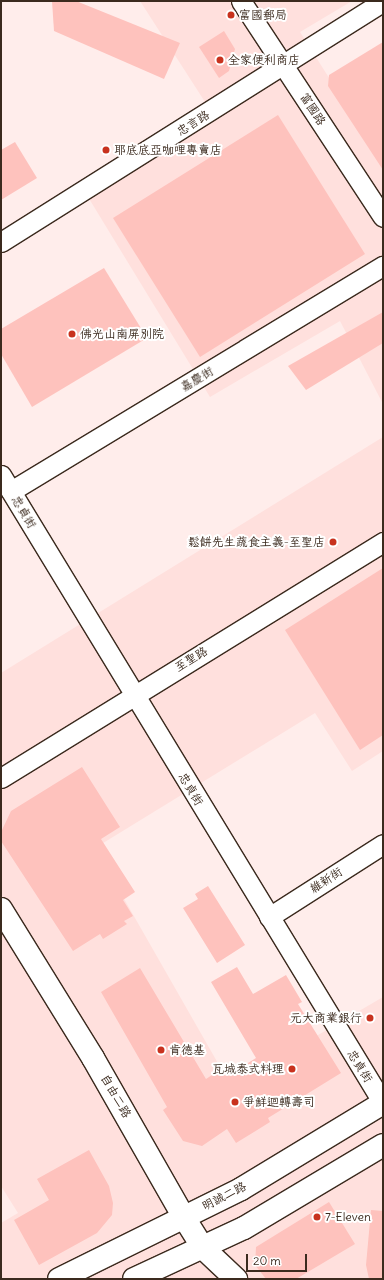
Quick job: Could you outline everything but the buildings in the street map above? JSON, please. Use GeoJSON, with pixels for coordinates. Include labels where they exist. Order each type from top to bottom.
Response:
{"type":"FeatureCollection","features":[{"type":"Feature","properties":{"kind":"street","name":"富國路"},"geometry":{"type":"LineString","coordinates":[[241,1],[285,65],[383,217]]}},
{"type":"Feature","properties":{"kind":"street","name":"忠言路"},"geometry":{"type":"LineString","coordinates":[[1,242],[285,65],[383,1]]}},
{"type":"Feature","properties":{"kind":"street","name":"嘉慶街"},"geometry":{"type":"LineString","coordinates":[[11,492],[383,266]]}},
{"type":"Feature","properties":{"kind":"street","name":"忠貞街"},"geometry":{"type":"LineString","coordinates":[[1,475],[383,1103]]}},
{"type":"Feature","properties":{"kind":"street","name":"至聖路"},"geometry":{"type":"LineString","coordinates":[[1,778],[134,694],[383,542]]}},
{"type":"Feature","properties":{"kind":"street","name":"維新街"},"geometry":{"type":"LineString","coordinates":[[269,917],[383,844]]}},
{"type":"Feature","properties":{"kind":"street","name":"自由二路"},"geometry":{"type":"LineString","coordinates":[[1,909],[93,1058],[183,1216],[202,1246],[236,1279]]}},
{"type":"Feature","properties":{"kind":"street","name":"明誠二路"},"geometry":{"type":"LineString","coordinates":[[59,1279],[183,1216],[240,1189],[383,1103]]}},
{"type":"Feature","properties":{"kind":"street"},"geometry":{"type":"LineString","coordinates":[[134,1279],[202,1246],[244,1228],[383,1144]]}},
{"type":"Feature","properties":{"kind":"shaded area"},"geometry":{"type":"Polygon","coordinates":[[[140,1],[352,1],[300,32],[383,163],[383,404],[340,321],[210,397],[88,197],[216,119],[140,1]]]}},
{"type":"Feature","properties":{"kind":"shaded area"},"geometry":{"type":"Polygon","coordinates":[[[383,437],[383,751],[352,771],[315,713],[95,848],[231,1086],[383,997],[383,1274],[374,1279],[1,1279],[1,1223],[18,1213],[1,1186],[1,673],[383,437]]]}},
{"type":"Feature","properties":{"kind":"place","name":"富國郵局"},"geometry":{"type":"Point","coordinates":[231,15]}},
{"type":"Feature","properties":{"kind":"place","name":"全家便利商店"},"geometry":{"type":"Point","coordinates":[220,60]}},
{"type":"Feature","properties":{"kind":"place","name":"耶底底亞咖哩專賣店"},"geometry":{"type":"Point","coordinates":[106,150]}},
{"type":"Feature","properties":{"kind":"place","name":"佛光山南屏別院"},"geometry":{"type":"Point","coordinates":[72,334]}},
{"type":"Feature","properties":{"kind":"place","name":"鬆餅先生蔬食主義-至聖店"},"geometry":{"type":"Point","coordinates":[333,542]}},
{"type":"Feature","properties":{"kind":"place","name":"元大商業銀行"},"geometry":{"type":"Point","coordinates":[370,1018]}},
{"type":"Feature","properties":{"kind":"place","name":"肯德基"},"geometry":{"type":"Point","coordinates":[161,1050]}},
{"type":"Feature","properties":{"kind":"place","name":"瓦城泰式料理"},"geometry":{"type":"Point","coordinates":[292,1069]}},
{"type":"Feature","properties":{"kind":"place","name":"爭鮮迴轉壽司"},"geometry":{"type":"Point","coordinates":[235,1102]}},
{"type":"Feature","properties":{"kind":"place","name":"7-Eleven"},"geometry":{"type":"Point","coordinates":[317,1217]}}]}
